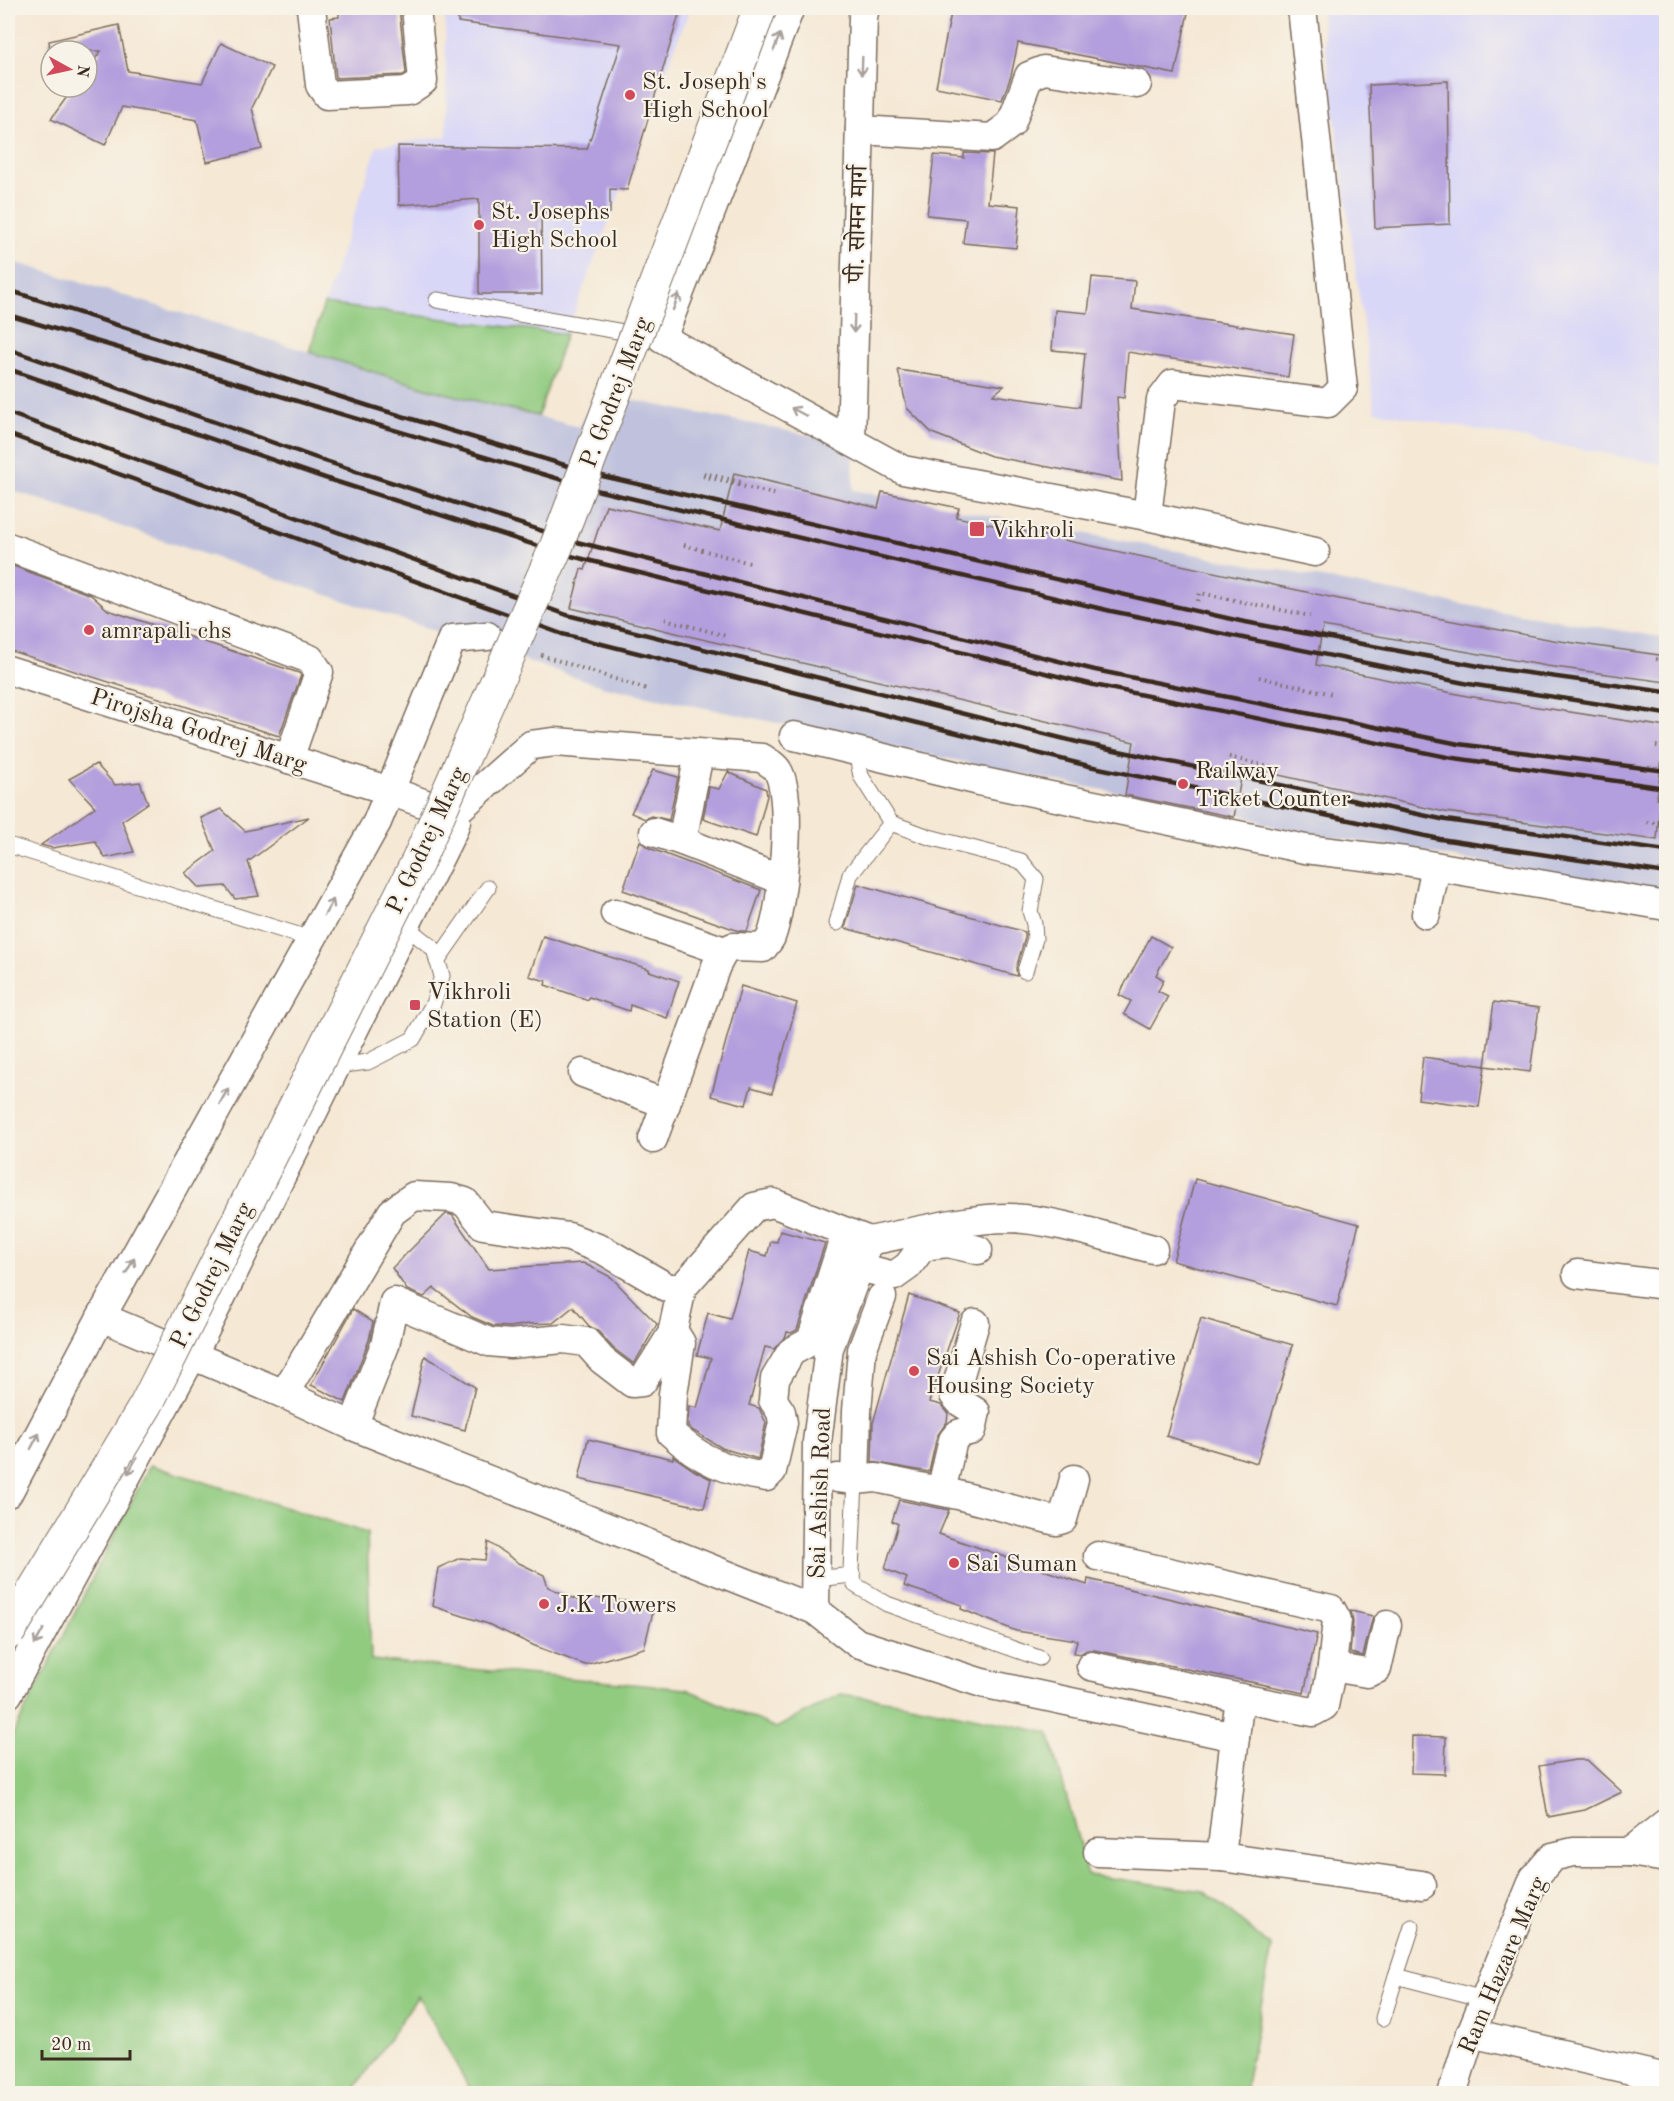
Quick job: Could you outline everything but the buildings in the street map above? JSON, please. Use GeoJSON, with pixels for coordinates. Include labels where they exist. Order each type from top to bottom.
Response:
{"type":"FeatureCollection","features":[{"type":"Feature","properties":{"kind":"street"},"geometry":{"type":"LineString","coordinates":[[311,8],[320,85],[327,94],[408,91],[423,81],[416,8]]}},
{"type":"Feature","properties":{"kind":"street","name":"P. Godrej Marg"},"geometry":{"type":"LineString","coordinates":[[8,1633],[146,1405],[418,861],[557,545],[760,8]]}},
{"type":"Feature","properties":{"kind":"street"},"geometry":{"type":"LineString","coordinates":[[790,8],[662,338],[903,470],[1147,516],[1315,552]]}},
{"type":"Feature","properties":{"kind":"street","name":"पी. सोमन मार्ग"},"geometry":{"type":"LineString","coordinates":[[851,440],[865,8]]}},
{"type":"Feature","properties":{"kind":"street"},"geometry":{"type":"LineString","coordinates":[[1147,516],[1161,400],[1173,384],[1329,403],[1343,388],[1302,8]]}},
{"type":"Feature","properties":{"kind":"street"},"geometry":{"type":"LineString","coordinates":[[860,130],[992,138],[1011,124],[1029,76],[1044,70],[1137,84]]}},
{"type":"Feature","properties":{"kind":"street"},"geometry":{"type":"LineString","coordinates":[[8,547],[310,659],[319,672],[289,759]]}},
{"type":"Feature","properties":{"kind":"street"},"geometry":{"type":"LineString","coordinates":[[8,1493],[101,1317],[377,822],[452,639],[487,636]]}},
{"type":"Feature","properties":{"kind":"street","name":"Pirojsha Godrej Marg"},"geometry":{"type":"LineString","coordinates":[[8,670],[390,791],[453,814]]}},
{"type":"Feature","properties":{"kind":"street"},"geometry":{"type":"LineString","coordinates":[[794,736],[979,781],[1305,849],[1436,867],[1666,906]]}},
{"type":"Feature","properties":{"kind":"street"},"geometry":{"type":"LineString","coordinates":[[8,1694],[192,1356],[453,830],[456,820],[453,814],[531,745],[555,742],[762,758],[779,773],[786,813],[781,896],[770,938],[763,948],[733,947],[724,951],[716,966],[653,1140]]}},
{"type":"Feature","properties":{"kind":"street"},"geometry":{"type":"LineString","coordinates":[[682,841],[699,754]]}},
{"type":"Feature","properties":{"kind":"street"},"geometry":{"type":"LineString","coordinates":[[654,832],[782,880]]}},
{"type":"Feature","properties":{"kind":"street"},"geometry":{"type":"LineString","coordinates":[[1426,914],[1436,867]]}},
{"type":"Feature","properties":{"kind":"street"},"geometry":{"type":"LineString","coordinates":[[615,913],[724,951]]}},
{"type":"Feature","properties":{"kind":"street"},"geometry":{"type":"LineString","coordinates":[[583,1073],[666,1104]]}},
{"type":"Feature","properties":{"kind":"street"},"geometry":{"type":"LineString","coordinates":[[288,1388],[392,1212],[414,1196],[451,1198],[465,1202],[483,1225],[569,1237],[603,1250],[668,1288],[682,1288]]}},
{"type":"Feature","properties":{"kind":"street"},"geometry":{"type":"LineString","coordinates":[[357,1273],[394,1302],[489,1342],[510,1344],[563,1339],[586,1342],[602,1360],[632,1383],[642,1382],[672,1334],[682,1288],[754,1208],[773,1203],[858,1246],[894,1276],[908,1266],[920,1250],[930,1245],[948,1243],[978,1250]]}},
{"type":"Feature","properties":{"kind":"street"},"geometry":{"type":"LineString","coordinates":[[858,1246],[982,1220],[1010,1218],[1047,1223],[1153,1249]]}},
{"type":"Feature","properties":{"kind":"street"},"geometry":{"type":"LineString","coordinates":[[673,1330],[681,1343],[673,1394],[671,1433],[687,1448],[713,1464],[766,1477],[772,1471],[783,1423],[781,1412],[773,1400],[775,1379],[791,1352],[811,1341],[858,1246]]}},
{"type":"Feature","properties":{"kind":"street","name":"Sai Ashish Road"},"geometry":{"type":"LineString","coordinates":[[815,1610],[817,1442],[829,1348],[858,1246]]}},
{"type":"Feature","properties":{"kind":"street"},"geometry":{"type":"LineString","coordinates":[[1577,1274],[1666,1285]]}},
{"type":"Feature","properties":{"kind":"street"},"geometry":{"type":"LineString","coordinates":[[855,1480],[862,1350],[882,1297]]}},
{"type":"Feature","properties":{"kind":"street"},"geometry":{"type":"LineString","coordinates":[[319,1403],[351,1408],[361,1395],[386,1345],[394,1302]]}},
{"type":"Feature","properties":{"kind":"street"},"geometry":{"type":"LineString","coordinates":[[101,1317],[192,1356],[288,1388],[319,1403],[353,1426],[815,1610],[857,1643],[982,1683],[1235,1737]]}},
{"type":"Feature","properties":{"kind":"street"},"geometry":{"type":"LineString","coordinates":[[941,1491],[952,1440],[958,1434],[972,1430],[976,1412],[960,1402],[954,1395],[975,1323]]}},
{"type":"Feature","properties":{"kind":"street"},"geometry":{"type":"LineString","coordinates":[[353,1426],[361,1395]]}},
{"type":"Feature","properties":{"kind":"street"},"geometry":{"type":"LineString","coordinates":[[817,1476],[855,1480],[876,1478],[941,1491],[1056,1521],[1063,1519],[1074,1479]]}},
{"type":"Feature","properties":{"kind":"street"},"geometry":{"type":"LineString","coordinates":[[1091,1666],[1313,1712],[1324,1706],[1332,1667],[1337,1620],[1331,1609],[1098,1556]]}},
{"type":"Feature","properties":{"kind":"street"},"geometry":{"type":"LineString","coordinates":[[1199,1578],[1202,1591],[1214,1599],[1320,1625],[1327,1632],[1316,1701]]}},
{"type":"Feature","properties":{"kind":"street"},"geometry":{"type":"LineString","coordinates":[[1332,1667],[1367,1673],[1377,1670],[1387,1625]]}},
{"type":"Feature","properties":{"kind":"street"},"geometry":{"type":"LineString","coordinates":[[1221,1857],[1240,1698]]}},
{"type":"Feature","properties":{"kind":"street"},"geometry":{"type":"LineString","coordinates":[[1630,1852],[1666,1823]]}},
{"type":"Feature","properties":{"kind":"street"},"geometry":{"type":"LineString","coordinates":[[1098,1851],[1221,1857],[1422,1885]]}},
{"type":"Feature","properties":{"kind":"street","name":"Ram Hazare Marg"},"geometry":{"type":"LineString","coordinates":[[1452,2094],[1471,2033],[1534,1878],[1552,1857],[1573,1852],[1630,1852],[1666,1858]]}},
{"type":"Feature","properties":{"kind":"street"},"geometry":{"type":"LineString","coordinates":[[1471,2033],[1666,2079]]}},
{"type":"Feature","properties":{"kind":"lane"},"geometry":{"type":"LineString","coordinates":[[437,300],[662,338]]}},
{"type":"Feature","properties":{"kind":"lane"},"geometry":{"type":"LineString","coordinates":[[856,752],[861,777],[891,823],[928,837],[1021,861],[1036,879],[1030,911],[1035,939],[1025,971]]}},
{"type":"Feature","properties":{"kind":"lane"},"geometry":{"type":"LineString","coordinates":[[837,923],[850,875],[891,823]]}},
{"type":"Feature","properties":{"kind":"lane"},"geometry":{"type":"LineString","coordinates":[[8,845],[311,939]]}},
{"type":"Feature","properties":{"kind":"lane"},"geometry":{"type":"LineString","coordinates":[[437,962],[488,888]]}},
{"type":"Feature","properties":{"kind":"lane"},"geometry":{"type":"LineString","coordinates":[[336,1065],[368,1062],[413,1039],[433,1004],[442,976],[434,949],[405,926]]}},
{"type":"Feature","properties":{"kind":"lane"},"geometry":{"type":"LineString","coordinates":[[855,1480],[852,1575],[855,1585],[887,1604],[1039,1658]]}},
{"type":"Feature","properties":{"kind":"lane"},"geometry":{"type":"LineString","coordinates":[[816,1579],[852,1575]]}},
{"type":"Feature","properties":{"kind":"lane"},"geometry":{"type":"LineString","coordinates":[[1383,2018],[1412,1927]]}},
{"type":"Feature","properties":{"kind":"lane"},"geometry":{"type":"LineString","coordinates":[[1396,1976],[1484,1999]]}},
{"type":"Feature","properties":{"kind":"path"},"geometry":{"type":"LineString","coordinates":[[741,482],[703,475],[777,495]]}},
{"type":"Feature","properties":{"kind":"path"},"geometry":{"type":"LineString","coordinates":[[684,545],[753,564]]}},
{"type":"Feature","properties":{"kind":"path"},"geometry":{"type":"LineString","coordinates":[[1198,601],[1200,593],[1310,616]]}},
{"type":"Feature","properties":{"kind":"path"},"geometry":{"type":"LineString","coordinates":[[664,619],[726,636]]}},
{"type":"Feature","properties":{"kind":"path"},"geometry":{"type":"LineString","coordinates":[[1656,659],[1666,660]]}},
{"type":"Feature","properties":{"kind":"path"},"geometry":{"type":"LineString","coordinates":[[559,662],[646,689]]}},
{"type":"Feature","properties":{"kind":"path"},"geometry":{"type":"LineString","coordinates":[[1260,677],[1332,694]]}},
{"type":"Feature","properties":{"kind":"path"},"geometry":{"type":"LineString","coordinates":[[1656,746],[1666,747]]}},
{"type":"Feature","properties":{"kind":"path"},"geometry":{"type":"LineString","coordinates":[[1228,757],[1281,770]]}},
{"type":"Feature","properties":{"kind":"path"},"geometry":{"type":"LineString","coordinates":[[1647,822],[1666,824]]}},
{"type":"Feature","properties":{"kind":"shaded area","name":"St. Josephs High School"},"geometry":{"type":"Polygon","coordinates":[[[445,8],[690,8],[566,334],[324,304],[377,146],[447,136],[445,8]]]}},
{"type":"Feature","properties":{"kind":"shaded area"},"geometry":{"type":"Polygon","coordinates":[[[1320,8],[1666,8],[1666,465],[1375,411],[1320,8]]]}},
{"type":"Feature","properties":{"kind":"shaded area"},"geometry":{"type":"Polygon","coordinates":[[[8,260],[433,390],[579,427],[596,393],[854,444],[853,490],[1460,604],[1666,638],[1666,894],[1278,828],[1241,815],[1060,782],[605,687],[8,489],[8,260]]]}},
{"type":"Feature","properties":{"kind":"green space"},"geometry":{"type":"Polygon","coordinates":[[[324,304],[566,334],[538,416],[433,390],[309,352],[324,304]]]}},
{"type":"Feature","properties":{"kind":"green space"},"geometry":{"type":"Polygon","coordinates":[[[150,1465],[367,1533],[371,1660],[686,1689],[776,1728],[841,1694],[905,1703],[1049,1733],[1088,1875],[1204,1891],[1272,1947],[1246,2085],[1248,2093],[472,2093],[418,1996],[352,2093],[8,2093],[8,1744],[150,1465]]]}},
{"type":"Feature","properties":{"kind":"railway"},"geometry":{"type":"LineString","coordinates":[[8,290],[372,407],[598,475],[1240,621],[1484,667],[1666,692]]}},
{"type":"Feature","properties":{"kind":"railway"},"geometry":{"type":"LineString","coordinates":[[8,315],[596,490],[1111,611],[1469,684],[1666,714]]}},
{"type":"Feature","properties":{"kind":"railway"},"geometry":{"type":"LineString","coordinates":[[8,349],[322,460],[577,542],[1095,670],[1459,744],[1666,771]]}},
{"type":"Feature","properties":{"kind":"railway"},"geometry":{"type":"LineString","coordinates":[[8,369],[325,478],[563,554],[1094,685],[1447,757],[1666,788]]}},
{"type":"Feature","properties":{"kind":"railway"},"geometry":{"type":"LineString","coordinates":[[8,413],[567,615],[1081,743],[1446,820],[1666,851]]}},
{"type":"Feature","properties":{"kind":"railway"},"geometry":{"type":"LineString","coordinates":[[8,434],[562,634],[1089,766],[1440,839],[1666,873]]}},
{"type":"Feature","properties":{"kind":"place","name":"St. Joseph's High School"},"geometry":{"type":"Point","coordinates":[630,95]}},
{"type":"Feature","properties":{"kind":"place","name":"St. Josephs High School"},"geometry":{"type":"Point","coordinates":[479,225]}},
{"type":"Feature","properties":{"kind":"place","name":"Vikhroli"},"geometry":{"type":"Point","coordinates":[977,529]}},
{"type":"Feature","properties":{"kind":"place","name":"amrapali chs"},"geometry":{"type":"Point","coordinates":[89,630]}},
{"type":"Feature","properties":{"kind":"place","name":"Railway Ticket Counter"},"geometry":{"type":"Point","coordinates":[1183,784]}},
{"type":"Feature","properties":{"kind":"place","name":"Vikhroli Station (E)"},"geometry":{"type":"Point","coordinates":[415,1005]}},
{"type":"Feature","properties":{"kind":"place","name":"Sai Ashish Co-operative Housing Society"},"geometry":{"type":"Point","coordinates":[914,1371]}},
{"type":"Feature","properties":{"kind":"place","name":"Sai Suman"},"geometry":{"type":"Point","coordinates":[954,1563]}},
{"type":"Feature","properties":{"kind":"place","name":"J.K Towers"},"geometry":{"type":"Point","coordinates":[544,1604]}}]}
